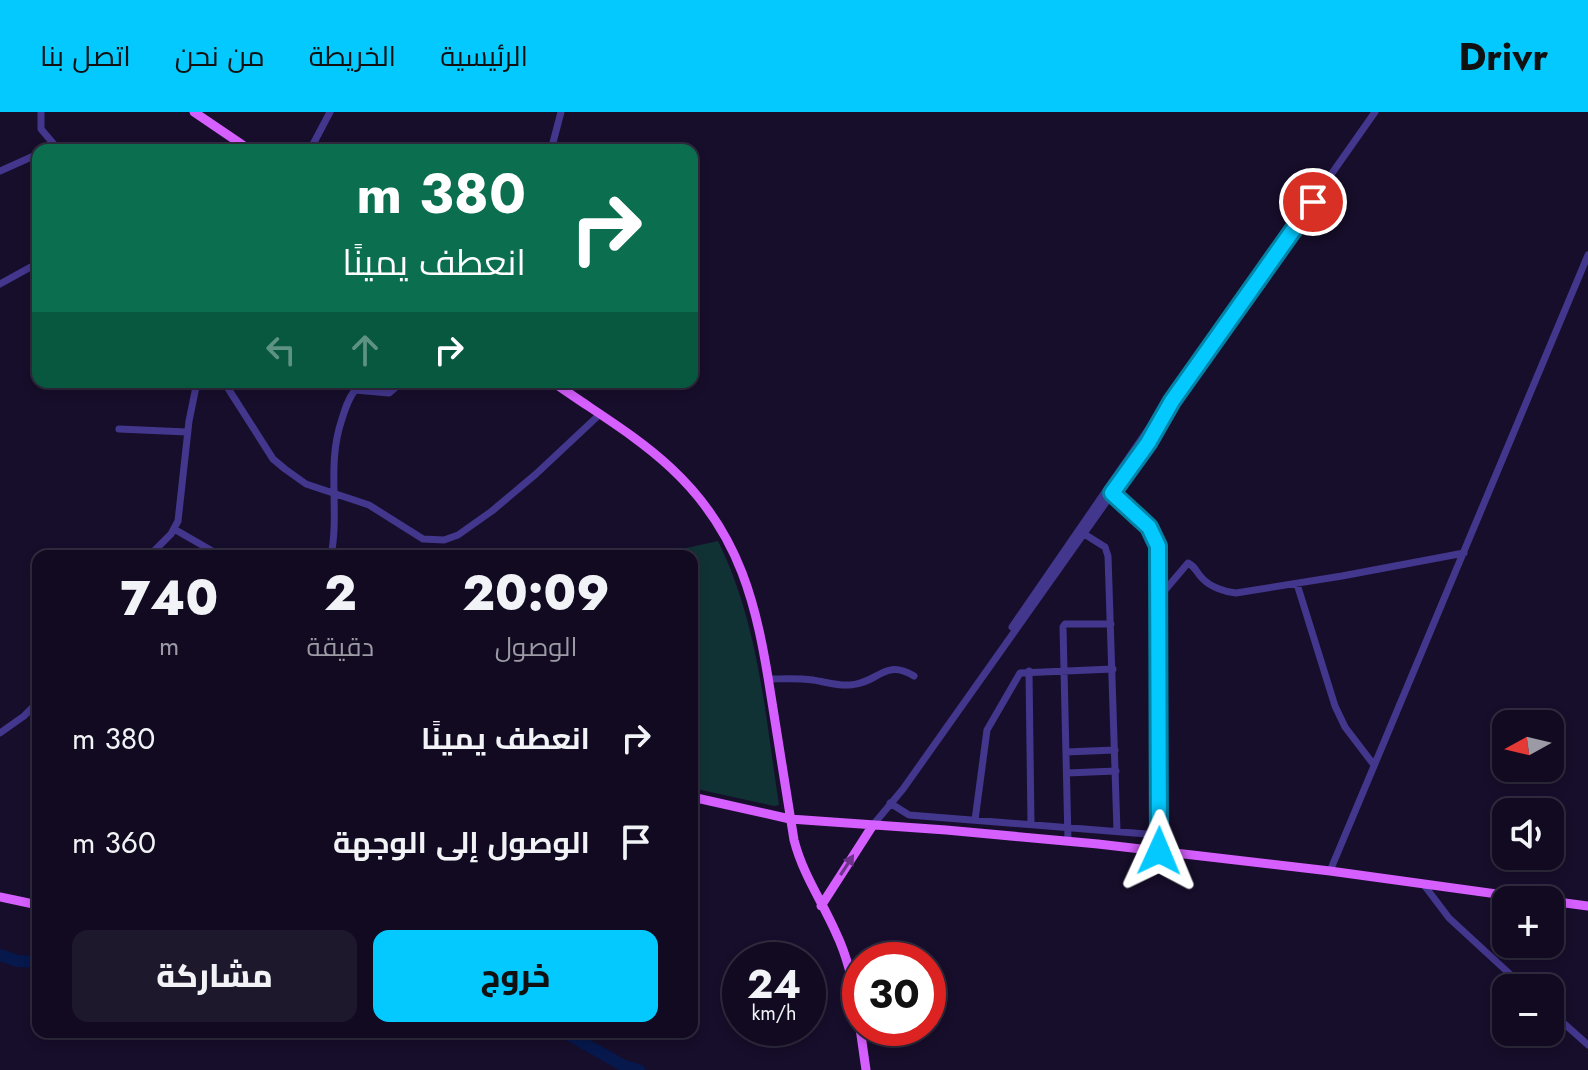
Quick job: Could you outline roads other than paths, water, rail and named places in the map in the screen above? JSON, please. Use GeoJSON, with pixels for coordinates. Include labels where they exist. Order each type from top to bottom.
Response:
{"type":"FeatureCollection","features":[{"type":"Feature","properties":{"kind":"main road"},"geometry":{"type":"LineString","coordinates":[[194,112],[241,144]]}},
{"type":"Feature","properties":{"kind":"main road"},"geometry":{"type":"LineString","coordinates":[[561,388],[671,468],[714,515],[728,540],[751,593],[800,863],[842,947]]}},
{"type":"Feature","properties":{"kind":"main road"},"geometry":{"type":"LineString","coordinates":[[698,798],[790,819],[1068,841],[1330,871],[1492,894]]}},
{"type":"Feature","properties":{"kind":"main road"},"geometry":{"type":"LineString","coordinates":[[821,906],[873,825]]}},
{"type":"Feature","properties":{"kind":"main road"},"geometry":{"type":"LineString","coordinates":[[0,897],[32,904]]}},
{"type":"Feature","properties":{"kind":"main road"},"geometry":{"type":"LineString","coordinates":[[1564,903],[1588,906]]}},
{"type":"Feature","properties":{"kind":"street"},"geometry":{"type":"LineString","coordinates":[[41,112],[41,129],[53,144]]}},
{"type":"Feature","properties":{"kind":"street"},"geometry":{"type":"LineString","coordinates":[[313,144],[330,112]]}},
{"type":"Feature","properties":{"kind":"street"},"geometry":{"type":"LineString","coordinates":[[553,144],[561,112]]}},
{"type":"Feature","properties":{"kind":"street"},"geometry":{"type":"LineString","coordinates":[[1081,532],[1148,443],[1172,401],[1375,112]]}},
{"type":"Feature","properties":{"kind":"street"},"geometry":{"type":"LineString","coordinates":[[0,171],[32,157]]}},
{"type":"Feature","properties":{"kind":"street"},"geometry":{"type":"LineString","coordinates":[[1330,871],[1588,255]]}},
{"type":"Feature","properties":{"kind":"street"},"geometry":{"type":"LineString","coordinates":[[0,284],[32,266]]}},
{"type":"Feature","properties":{"kind":"street"},"geometry":{"type":"LineString","coordinates":[[155,550],[174,529],[182,509],[187,432],[196,388]]}},
{"type":"Feature","properties":{"kind":"street"},"geometry":{"type":"LineString","coordinates":[[228,388],[273,459],[299,481],[369,505],[423,539],[444,540],[458,535],[536,474],[599,415]]}},
{"type":"Feature","properties":{"kind":"street"},"geometry":{"type":"LineString","coordinates":[[332,550],[336,504],[332,466],[335,438],[352,392],[389,393],[395,388]]}},
{"type":"Feature","properties":{"kind":"street"},"geometry":{"type":"LineString","coordinates":[[873,825],[1081,532],[1158,415],[1172,401]]}},
{"type":"Feature","properties":{"kind":"street"},"geometry":{"type":"LineString","coordinates":[[119,429],[187,432]]}},
{"type":"Feature","properties":{"kind":"street"},"geometry":{"type":"LineString","coordinates":[[1112,493],[1153,534],[1158,546],[1159,851]]}},
{"type":"Feature","properties":{"kind":"street"},"geometry":{"type":"LineString","coordinates":[[174,529],[211,550]]}},
{"type":"Feature","properties":{"kind":"street"},"geometry":{"type":"LineString","coordinates":[[1081,532],[1107,551],[1117,831]]}},
{"type":"Feature","properties":{"kind":"street"},"geometry":{"type":"LineString","coordinates":[[1158,598],[1188,563],[1193,565],[1203,580],[1225,592],[1242,593],[1464,553]]}},
{"type":"Feature","properties":{"kind":"street"},"geometry":{"type":"LineString","coordinates":[[1297,584],[1335,706],[1345,727],[1374,765]]}},
{"type":"Feature","properties":{"kind":"street"},"geometry":{"type":"LineString","coordinates":[[1068,841],[1064,625],[1111,624]]}},
{"type":"Feature","properties":{"kind":"street"},"geometry":{"type":"LineString","coordinates":[[768,679],[850,685],[861,684],[891,669],[902,669],[914,676]]}},
{"type":"Feature","properties":{"kind":"street"},"geometry":{"type":"LineString","coordinates":[[975,820],[989,722],[1020,673],[1113,669]]}},
{"type":"Feature","properties":{"kind":"street"},"geometry":{"type":"LineString","coordinates":[[1029,671],[1031,824]]}},
{"type":"Feature","properties":{"kind":"street"},"geometry":{"type":"LineString","coordinates":[[0,733],[32,708]]}},
{"type":"Feature","properties":{"kind":"street"},"geometry":{"type":"LineString","coordinates":[[1066,752],[1115,750]]}},
{"type":"Feature","properties":{"kind":"street"},"geometry":{"type":"LineString","coordinates":[[1067,773],[1116,771]]}},
{"type":"Feature","properties":{"kind":"street"},"geometry":{"type":"LineString","coordinates":[[890,803],[909,815],[1159,835]]}},
{"type":"Feature","properties":{"kind":"street"},"geometry":{"type":"LineString","coordinates":[[905,827],[909,815]]}},
{"type":"Feature","properties":{"kind":"street"},"geometry":{"type":"LineString","coordinates":[[946,830],[947,818]]}},
{"type":"Feature","properties":{"kind":"street"},"geometry":{"type":"LineString","coordinates":[[1424,885],[1449,918],[1510,974]]}},
{"type":"Feature","properties":{"kind":"street"},"geometry":{"type":"LineString","coordinates":[[1564,1024],[1588,1045]]}},
{"type":"Feature","properties":{"kind":"waterway"},"geometry":{"type":"LineString","coordinates":[[0,955],[32,962]]}},
{"type":"Feature","properties":{"kind":"waterway"},"geometry":{"type":"LineString","coordinates":[[575,1038],[624,1066],[639,1070]]}}]}
